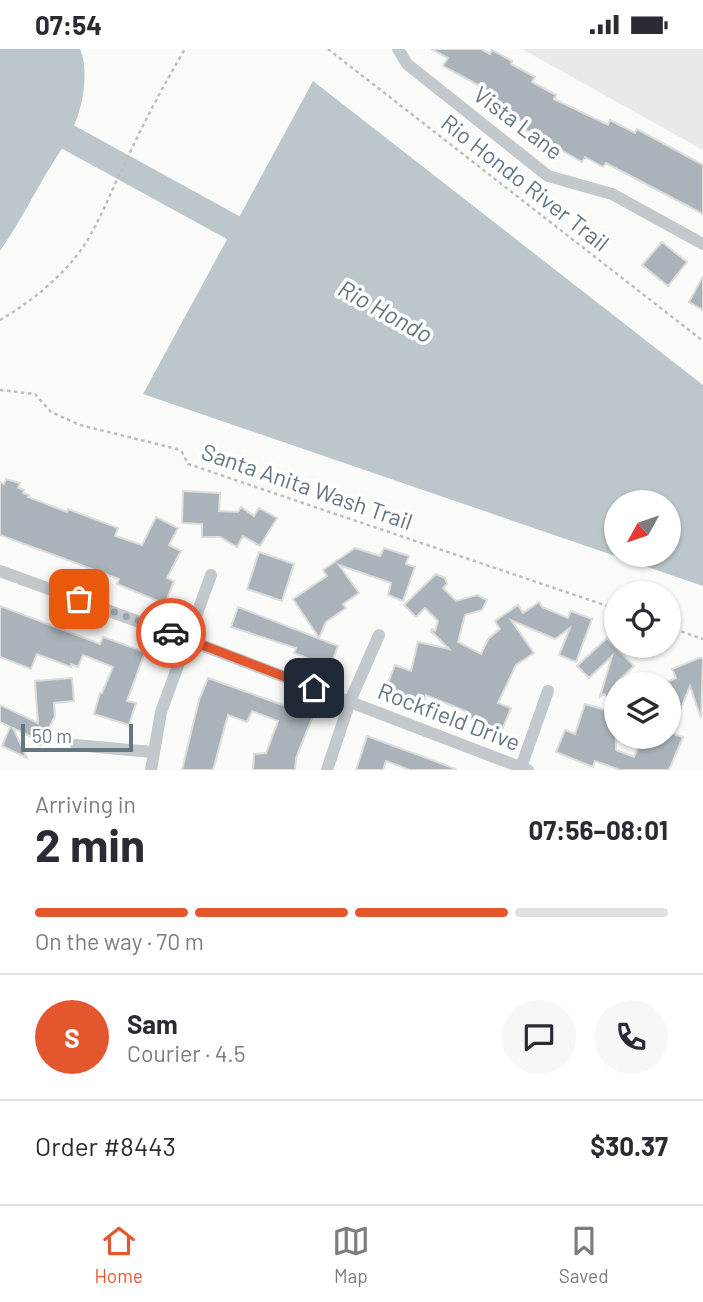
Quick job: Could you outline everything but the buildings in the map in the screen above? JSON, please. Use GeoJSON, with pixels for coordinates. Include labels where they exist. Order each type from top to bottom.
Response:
{"type":"FeatureCollection","features":[{"type":"Feature","properties":{"kind":"street","name":"Vista Lane"},"geometry":{"type":"LineString","coordinates":[[398,49],[407,64],[548,176],[612,194],[703,244]]}},
{"type":"Feature","properties":{"kind":"street","name":"Rockfield Drive"},"geometry":{"type":"LineString","coordinates":[[0,571],[350,701],[523,769]]}},
{"type":"Feature","properties":{"kind":"street"},"geometry":{"type":"LineString","coordinates":[[151,770],[161,712],[211,575]]}},
{"type":"Feature","properties":{"kind":"street"},"geometry":{"type":"LineString","coordinates":[[327,770],[350,701],[379,635]]}},
{"type":"Feature","properties":{"kind":"street"},"geometry":{"type":"LineString","coordinates":[[523,769],[548,691]]}},
{"type":"Feature","properties":{"kind":"street"},"geometry":{"type":"LineString","coordinates":[[76,745],[152,752]]}},
{"type":"Feature","properties":{"kind":"path"},"geometry":{"type":"LineString","coordinates":[[0,320],[39,293],[78,254],[185,49]]}},
{"type":"Feature","properties":{"kind":"path","name":"Rio Hondo River Trail"},"geometry":{"type":"LineString","coordinates":[[328,49],[703,341]]}},
{"type":"Feature","properties":{"kind":"path","name":"Santa Anita Wash Trail"},"geometry":{"type":"LineString","coordinates":[[0,390],[35,394],[51,412],[80,425],[177,449],[182,452],[188,464],[604,605]]}},
{"type":"Feature","properties":{"kind":"path"},"geometry":{"type":"LineString","coordinates":[[681,631],[703,639]]}},
{"type":"Feature","properties":{"kind":"shaded area"},"geometry":{"type":"Polygon","coordinates":[[[522,49],[703,49],[703,150],[522,49]]]}},
{"type":"Feature","properties":{"kind":"water"},"geometry":{"type":"Polygon","coordinates":[[[0,49],[80,49],[84,62],[84,78],[77,118],[64,146],[0,251],[0,49]]]}},
{"type":"Feature","properties":{"kind":"water"},"geometry":{"type":"Polygon","coordinates":[[[313,81],[703,385],[703,586],[648,567],[681,567],[681,490],[604,490],[604,552],[143,394],[313,81]]]}},
{"type":"Feature","properties":{"kind":"waterway","name":"Rio Hondo"},"geometry":{"type":"LineString","coordinates":[[68,137],[263,244]]}},
{"type":"Feature","properties":{"kind":"way so far"},"geometry":{"type":"LineString","coordinates":[[79,599],[171,633]]}},
{"type":"Feature","properties":{"kind":"route"},"geometry":{"type":"LineString","coordinates":[[171,633],[314,688]]}}]}
